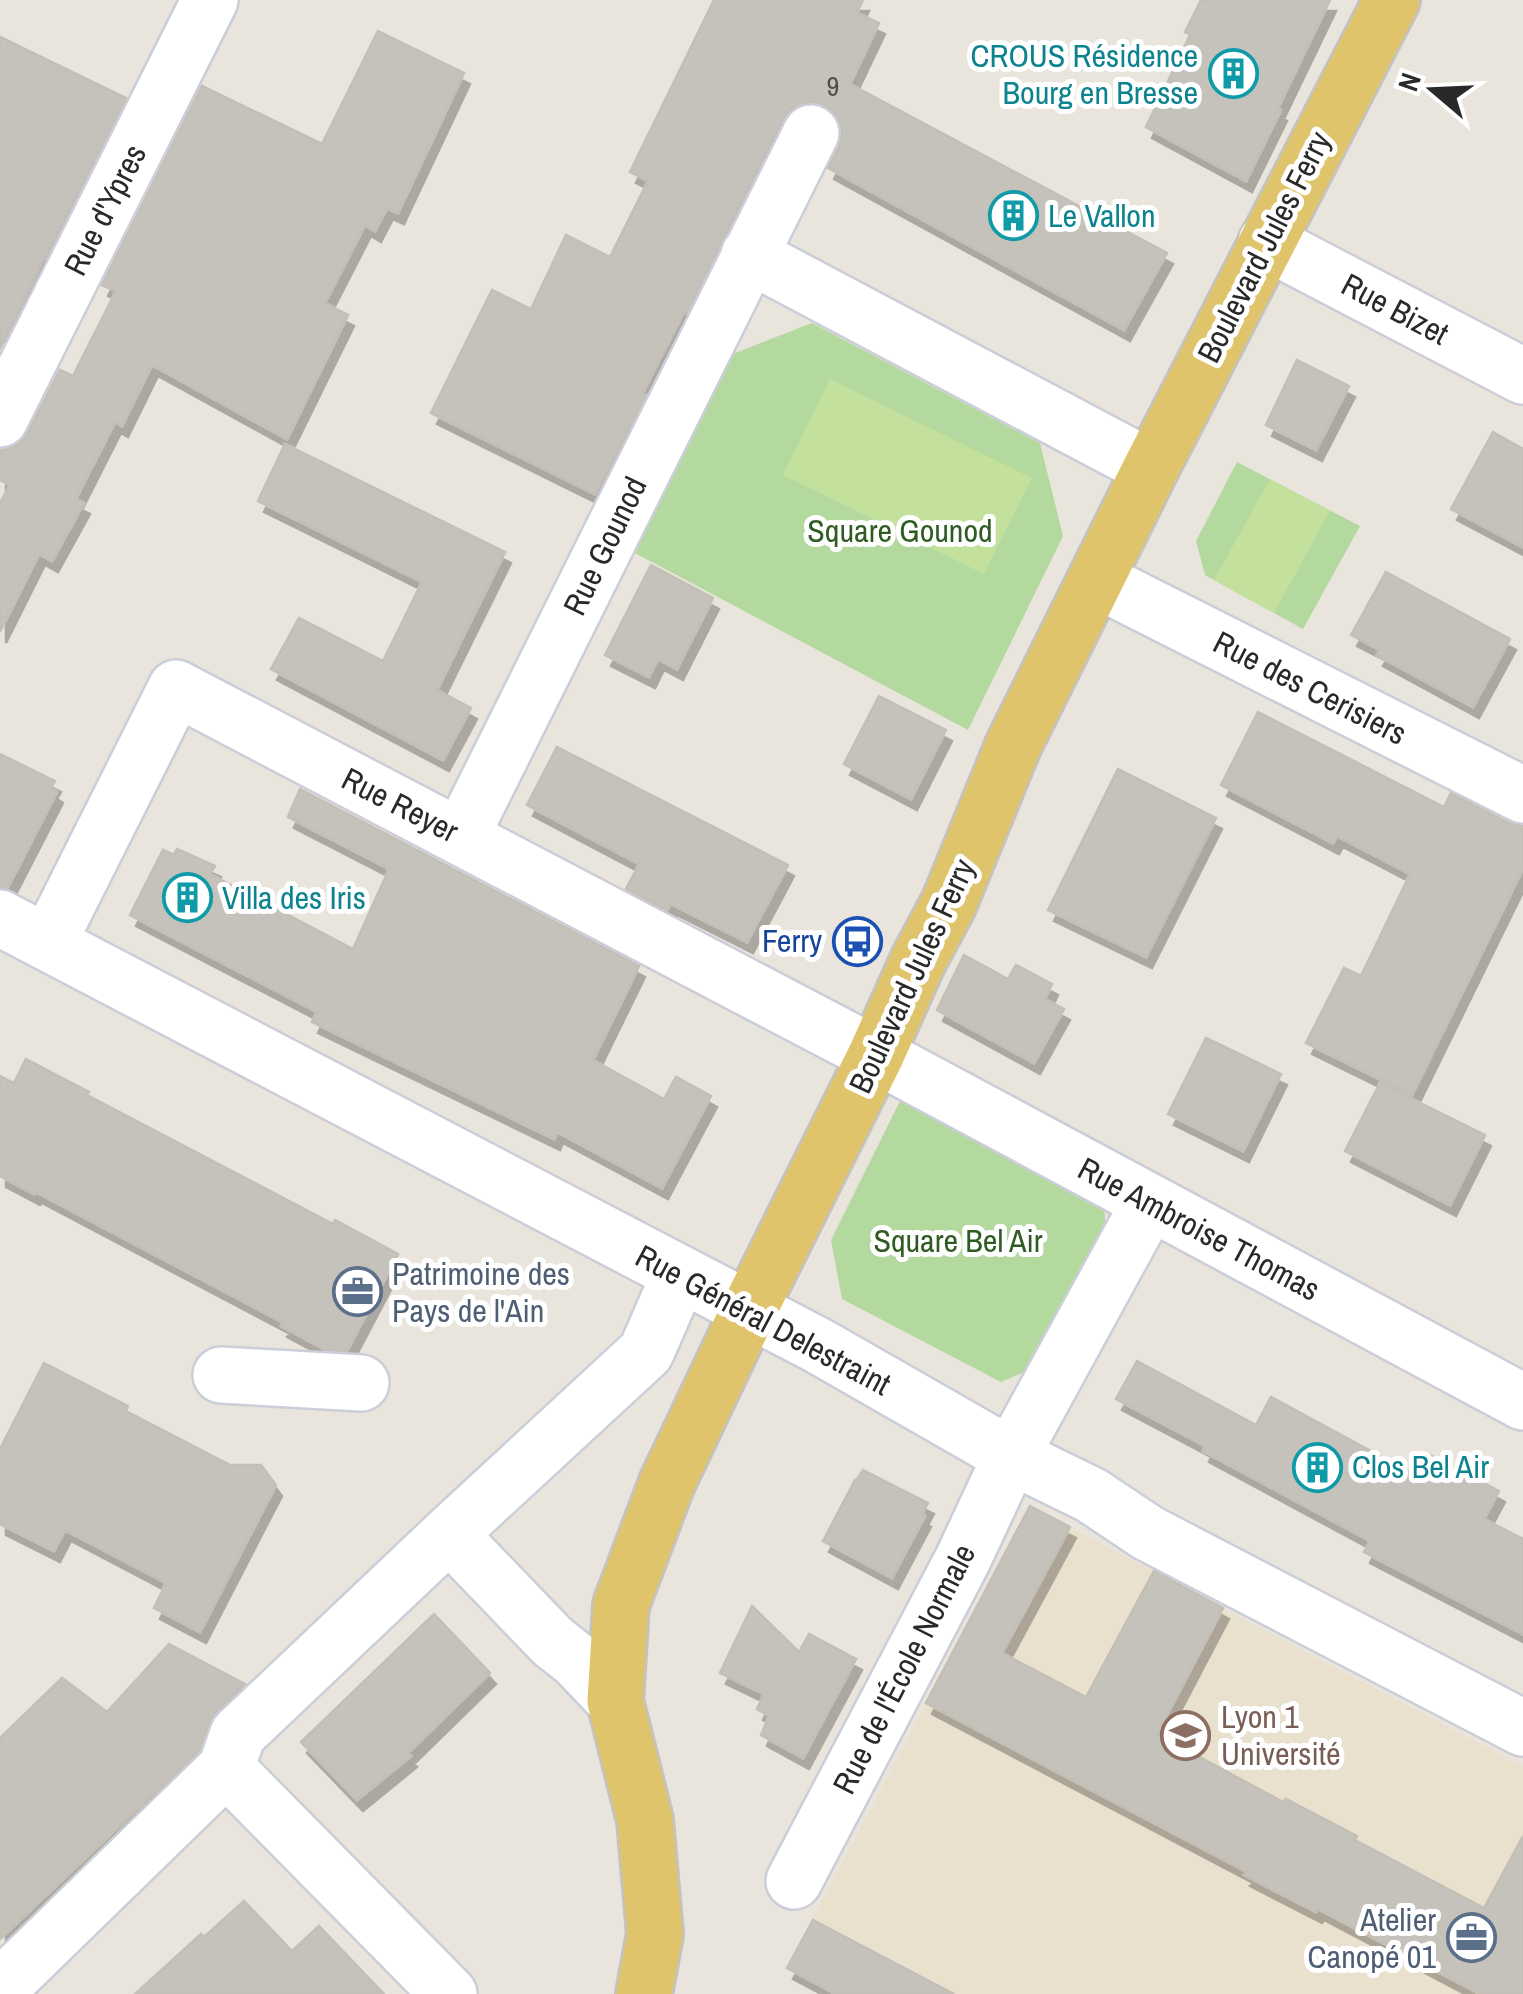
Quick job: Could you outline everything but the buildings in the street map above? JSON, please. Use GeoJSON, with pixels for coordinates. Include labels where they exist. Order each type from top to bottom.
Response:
{"type":"FeatureCollection","features":[{"type":"Feature","properties":{"kind":"main road","name":"Boulevard Jules Ferry"},"geometry":{"type":"LineString","coordinates":[[644,1994],[655,1934],[644,1820],[614,1701],[621,1605],[667,1484],[949,903],[1013,746],[1392,0]]}},
{"type":"Feature","properties":{"kind":"street","name":"Rue d'Ypres"},"geometry":{"type":"LineString","coordinates":[[0,419],[210,0]]}},
{"type":"Feature","properties":{"kind":"street","name":"Rue Gounod"},"geometry":{"type":"LineString","coordinates":[[461,836],[811,133]]}},
{"type":"Feature","properties":{"kind":"street","name":"Rue Bizet"},"geometry":{"type":"LineString","coordinates":[[1266,242],[1523,376]]}},
{"type":"Feature","properties":{"kind":"street"},"geometry":{"type":"LineString","coordinates":[[749,256],[1151,468]]}},
{"type":"Feature","properties":{"kind":"street","name":"Rue des Cerisiers"},"geometry":{"type":"LineString","coordinates":[[1097,580],[1523,796]]}},
{"type":"Feature","properties":{"kind":"street","name":"Rue Reyer"},"geometry":{"type":"LineString","coordinates":[[48,943],[176,688],[876,1056]]}},
{"type":"Feature","properties":{"kind":"street","name":"Rue Général Delestraint"},"geometry":{"type":"LineString","coordinates":[[0,918],[819,1346],[1010,1456],[1091,1495],[1148,1533],[1523,1728]]}},
{"type":"Feature","properties":{"kind":"street","name":"Rue Ambroise Thomas"},"geometry":{"type":"LineString","coordinates":[[876,1056],[1523,1402]]}},
{"type":"Feature","properties":{"kind":"street"},"geometry":{"type":"LineString","coordinates":[[1010,1456],[1150,1202]]}},
{"type":"Feature","properties":{"kind":"street"},"geometry":{"type":"LineString","coordinates":[[0,1988],[226,1768],[238,1734],[646,1352],[680,1274]]}},
{"type":"Feature","properties":{"kind":"street"},"geometry":{"type":"LineString","coordinates":[[221,1375],[361,1383]]}},
{"type":"Feature","properties":{"kind":"street","name":"Rue de l'École Normale"},"geometry":{"type":"LineString","coordinates":[[794,1881],[963,1558],[1010,1456]]}},
{"type":"Feature","properties":{"kind":"street"},"geometry":{"type":"LineString","coordinates":[[449,1534],[614,1701]]}},
{"type":"Feature","properties":{"kind":"street"},"geometry":{"type":"LineString","coordinates":[[226,1768],[449,1994]]}},
{"type":"Feature","properties":{"kind":"shaded area","name":"Lyon 1 Université"},"geometry":{"type":"Polygon","coordinates":[[[1030,1506],[1523,1767],[1523,1994],[836,1994],[787,1968],[1030,1506]]]}},
{"type":"Feature","properties":{"kind":"green space","name":"Square Gounod"},"geometry":{"type":"Polygon","coordinates":[[[812,323],[1040,443],[1063,536],[968,730],[633,552],[730,355],[812,323]]]}},
{"type":"Feature","properties":{"kind":"green space"},"geometry":{"type":"Polygon","coordinates":[[[830,379],[1032,478],[984,574],[783,475],[830,379]]]}},
{"type":"Feature","properties":{"kind":"green space"},"geometry":{"type":"Polygon","coordinates":[[[1237,462],[1360,526],[1303,629],[1205,575],[1196,541],[1237,462]]]}},
{"type":"Feature","properties":{"kind":"green space"},"geometry":{"type":"Polygon","coordinates":[[[1270,479],[1330,511],[1274,613],[1214,580],[1270,479]]]}},
{"type":"Feature","properties":{"kind":"green space","name":"Square Bel Air"},"geometry":{"type":"Polygon","coordinates":[[[904,1093],[1104,1199],[1105,1222],[1035,1367],[1001,1382],[842,1299],[831,1240],[904,1093]]]}},
{"type":"Feature","properties":{"kind":"place","name":"CROUS Résidence Bourg en Bresse"},"geometry":{"type":"Point","coordinates":[1233,74]}},
{"type":"Feature","properties":{"kind":"place","name":"Le Vallon"},"geometry":{"type":"Point","coordinates":[1013,216]}},
{"type":"Feature","properties":{"kind":"place","name":"Villa des Iris"},"geometry":{"type":"Point","coordinates":[187,898]}},
{"type":"Feature","properties":{"kind":"place","name":"Ferry"},"geometry":{"type":"Point","coordinates":[857,941]}},
{"type":"Feature","properties":{"kind":"place","name":"Patrimoine des Pays de l'Ain"},"geometry":{"type":"Point","coordinates":[357,1292]}},
{"type":"Feature","properties":{"kind":"place","name":"Clos Bel Air"},"geometry":{"type":"Point","coordinates":[1317,1467]}},
{"type":"Feature","properties":{"kind":"place","name":"Lyon 1 Université"},"geometry":{"type":"Point","coordinates":[1186,1735]}},
{"type":"Feature","properties":{"kind":"place","name":"Atelier Canopé 01"},"geometry":{"type":"Point","coordinates":[1471,1938]}}]}
